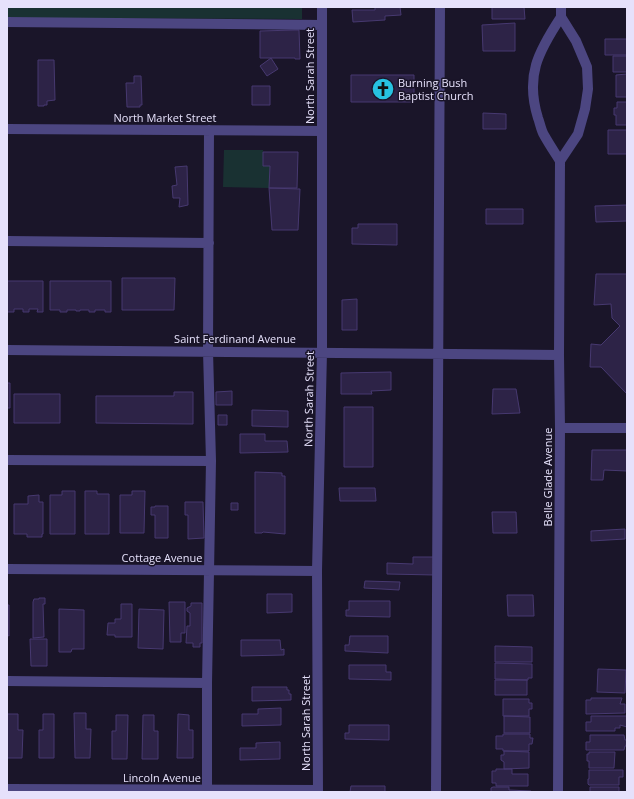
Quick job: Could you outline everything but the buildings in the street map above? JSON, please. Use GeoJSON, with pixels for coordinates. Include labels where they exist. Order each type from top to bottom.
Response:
{"type":"FeatureCollection","features":[{"type":"Feature","properties":{"kind":"street","name":"North Sarah Street"},"geometry":{"type":"LineString","coordinates":[[318,791],[318,571],[322,352],[322,7]]}},
{"type":"Feature","properties":{"kind":"street"},"geometry":{"type":"LineString","coordinates":[[436,792],[440,354],[440,7]]}},
{"type":"Feature","properties":{"kind":"street"},"geometry":{"type":"LineString","coordinates":[[561,12],[587,67],[588,89],[585,109],[578,134],[560,161],[543,134],[535,108],[532,89],[535,67],[561,12]]}},
{"type":"Feature","properties":{"kind":"street"},"geometry":{"type":"LineString","coordinates":[[7,22],[322,25]]}},
{"type":"Feature","properties":{"kind":"street","name":"North Market Street"},"geometry":{"type":"LineString","coordinates":[[7,128],[322,131]]}},
{"type":"Feature","properties":{"kind":"street"},"geometry":{"type":"LineString","coordinates":[[208,790],[207,683],[211,461],[208,351],[209,130]]}},
{"type":"Feature","properties":{"kind":"street","name":"Belle Glade Avenue"},"geometry":{"type":"LineString","coordinates":[[558,792],[560,161]]}},
{"type":"Feature","properties":{"kind":"street"},"geometry":{"type":"LineString","coordinates":[[7,241],[209,243]]}},
{"type":"Feature","properties":{"kind":"street","name":"Saint Ferdinand Avenue"},"geometry":{"type":"LineString","coordinates":[[7,350],[559,355]]}},
{"type":"Feature","properties":{"kind":"street"},"geometry":{"type":"LineString","coordinates":[[560,428],[627,428]]}},
{"type":"Feature","properties":{"kind":"street"},"geometry":{"type":"LineString","coordinates":[[7,460],[211,461]]}},
{"type":"Feature","properties":{"kind":"street","name":"Cottage Avenue"},"geometry":{"type":"LineString","coordinates":[[7,569],[318,571]]}},
{"type":"Feature","properties":{"kind":"street"},"geometry":{"type":"LineString","coordinates":[[7,682],[207,683]]}},
{"type":"Feature","properties":{"kind":"street","name":"Lincoln Avenue"},"geometry":{"type":"LineString","coordinates":[[7,789],[318,791]]}},
{"type":"Feature","properties":{"kind":"green space"},"geometry":{"type":"Polygon","coordinates":[[[7,7],[302,7],[302,19],[7,18],[7,7]]]}},
{"type":"Feature","properties":{"kind":"green space"},"geometry":{"type":"Polygon","coordinates":[[[224,150],[263,150],[263,166],[270,166],[269,188],[223,187],[224,150]]]}},
{"type":"Feature","properties":{"kind":"place","name":"Burning Bush Baptist Church"},"geometry":{"type":"Point","coordinates":[383,89]}}]}
